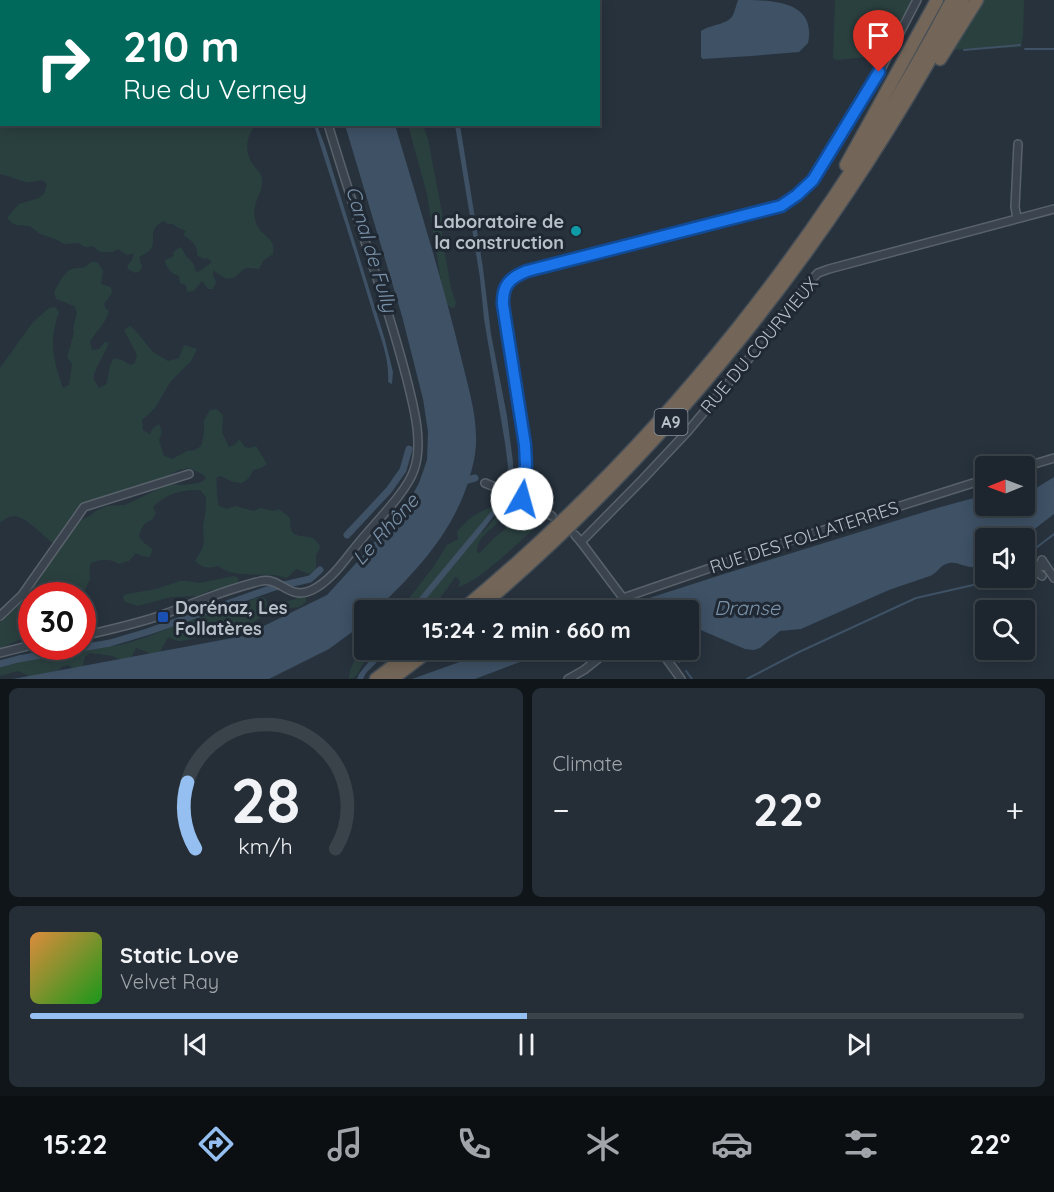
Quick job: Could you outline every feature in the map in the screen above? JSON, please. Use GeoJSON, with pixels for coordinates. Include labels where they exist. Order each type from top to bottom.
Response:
{"type":"FeatureCollection","features":[{"type":"Feature","properties":{"kind":"highway"},"geometry":{"type":"LineString","coordinates":[[796,252],[937,0]]}},
{"type":"Feature","properties":{"kind":"highway","name":"A9"},"geometry":{"type":"LineString","coordinates":[[473,600],[554,528],[633,448],[723,346],[796,252],[846,179],[910,76],[952,0]]}},
{"type":"Feature","properties":{"kind":"highway","name":"A9"},"geometry":{"type":"LineString","coordinates":[[488,600],[572,525],[637,459],[757,319],[845,199],[904,106],[963,0]]}},
{"type":"Feature","properties":{"kind":"highway"},"geometry":{"type":"LineString","coordinates":[[845,199],[897,126],[977,0]]}},
{"type":"Feature","properties":{"kind":"highway"},"geometry":{"type":"LineString","coordinates":[[376,679],[401,660]]}},
{"type":"Feature","properties":{"kind":"highway"},"geometry":{"type":"LineString","coordinates":[[392,679],[417,660]]}},
{"type":"Feature","properties":{"kind":"street"},"geometry":{"type":"LineString","coordinates":[[518,497],[525,481],[526,455],[503,305],[507,284],[527,271],[781,206],[797,195],[813,180],[874,81],[917,0]]}},
{"type":"Feature","properties":{"kind":"street"},"geometry":{"type":"LineString","coordinates":[[96,633],[142,621],[267,580],[288,591],[301,593],[310,591],[335,572],[389,508],[409,481],[415,468],[417,455],[414,408],[397,342],[329,126]]}},
{"type":"Feature","properties":{"kind":"street"},"geometry":{"type":"LineString","coordinates":[[1017,218],[1015,207],[1018,144]]}},
{"type":"Feature","properties":{"kind":"street","name":"RUE DU COURVIEUX"},"geometry":{"type":"LineString","coordinates":[[581,542],[688,431],[818,273],[1054,209]]}},
{"type":"Feature","properties":{"kind":"street"},"geometry":{"type":"LineString","coordinates":[[1035,464],[1054,458]]}},
{"type":"Feature","properties":{"kind":"street"},"geometry":{"type":"LineString","coordinates":[[0,616],[22,595],[84,507],[189,474]]}},
{"type":"Feature","properties":{"kind":"street","name":"RUE DES FOLLATERRES"},"geometry":{"type":"LineString","coordinates":[[624,600],[781,544],[975,482]]}},
{"type":"Feature","properties":{"kind":"street"},"geometry":{"type":"LineString","coordinates":[[485,483],[518,497],[552,516]]}},
{"type":"Feature","properties":{"kind":"street"},"geometry":{"type":"LineString","coordinates":[[575,536],[624,600]]}},
{"type":"Feature","properties":{"kind":"street"},"geometry":{"type":"LineString","coordinates":[[1042,576],[1034,567],[1038,561],[1044,563],[1054,578]]}},
{"type":"Feature","properties":{"kind":"street"},"geometry":{"type":"LineString","coordinates":[[0,653],[18,648]]}},
{"type":"Feature","properties":{"kind":"street"},"geometry":{"type":"LineString","coordinates":[[568,679],[596,660]]}},
{"type":"Feature","properties":{"kind":"street"},"geometry":{"type":"LineString","coordinates":[[667,660],[681,679]]}},
{"type":"Feature","properties":{"kind":"green space"},"geometry":{"type":"Polygon","coordinates":[[[835,0],[913,0],[884,55],[837,60],[833,58],[835,0]]]}},
{"type":"Feature","properties":{"kind":"green space"},"geometry":{"type":"Polygon","coordinates":[[[983,0],[1024,0],[1021,47],[952,50],[983,0]]]}},
{"type":"Feature","properties":{"kind":"green space"},"geometry":{"type":"Polygon","coordinates":[[[0,126],[255,126],[247,146],[251,162],[262,179],[254,213],[256,224],[271,242],[273,254],[264,260],[259,269],[246,268],[230,278],[224,278],[213,270],[216,282],[213,289],[208,289],[202,281],[194,291],[187,292],[186,285],[180,283],[179,276],[169,270],[165,260],[174,256],[173,253],[181,247],[193,263],[196,272],[211,261],[197,255],[195,245],[183,234],[186,232],[184,230],[164,221],[158,225],[153,232],[153,245],[148,252],[139,257],[142,267],[136,273],[129,270],[127,266],[134,253],[127,255],[118,249],[113,252],[100,252],[93,246],[86,247],[79,243],[64,244],[40,234],[30,226],[12,223],[7,218],[19,204],[39,198],[44,194],[47,184],[42,180],[26,182],[0,174],[0,126]]]}},
{"type":"Feature","properties":{"kind":"green space"},"geometry":{"type":"Polygon","coordinates":[[[408,126],[423,126],[428,139],[442,213],[442,237],[456,303],[452,308],[444,300],[427,194],[408,126]]]}},
{"type":"Feature","properties":{"kind":"green space"},"geometry":{"type":"Polygon","coordinates":[[[91,262],[97,262],[103,270],[101,284],[111,287],[112,293],[104,304],[109,311],[108,315],[90,342],[92,350],[99,349],[105,342],[109,343],[94,377],[99,388],[106,385],[110,365],[114,358],[130,365],[135,363],[137,355],[124,330],[130,326],[153,352],[168,361],[179,358],[184,345],[197,349],[191,361],[171,381],[155,408],[142,420],[143,430],[150,434],[159,424],[162,432],[159,440],[164,456],[172,459],[201,446],[204,420],[210,410],[216,409],[223,415],[222,432],[229,447],[236,444],[239,439],[245,447],[256,446],[267,464],[253,470],[249,478],[242,483],[233,482],[221,476],[217,477],[219,506],[227,509],[235,506],[254,511],[260,508],[274,511],[279,509],[290,518],[293,533],[310,537],[317,542],[320,547],[316,556],[316,570],[309,574],[296,569],[287,578],[230,572],[218,566],[209,568],[200,565],[195,561],[204,542],[206,497],[200,490],[187,490],[169,496],[153,507],[156,513],[152,520],[144,524],[139,537],[153,550],[149,557],[136,553],[129,561],[119,564],[105,560],[91,563],[88,582],[38,582],[70,531],[80,521],[96,511],[107,506],[125,505],[169,484],[199,483],[206,479],[204,475],[189,468],[179,470],[131,496],[104,498],[76,514],[55,545],[19,517],[13,516],[0,521],[0,368],[33,322],[49,308],[55,307],[59,312],[53,338],[55,360],[63,388],[69,385],[72,364],[67,357],[77,312],[74,306],[56,299],[54,292],[68,271],[85,267],[91,262]]]}},
{"type":"Feature","properties":{"kind":"green space"},"geometry":{"type":"Polygon","coordinates":[[[490,508],[492,511],[478,530],[482,533],[496,518],[498,522],[479,542],[477,552],[480,553],[510,525],[517,514],[530,510],[539,515],[539,524],[476,578],[458,587],[460,582],[455,577],[439,600],[408,600],[447,545],[458,539],[457,532],[468,520],[490,508]]]}},
{"type":"Feature","properties":{"kind":"green space"},"geometry":{"type":"Polygon","coordinates":[[[234,576],[238,578],[235,586],[211,590],[197,596],[171,597],[138,606],[125,602],[123,598],[124,595],[156,589],[180,581],[199,583],[234,576]]]}},
{"type":"Feature","properties":{"kind":"green space"},"geometry":{"type":"Polygon","coordinates":[[[302,596],[306,597],[306,602],[300,607],[266,614],[246,626],[226,626],[182,641],[169,637],[159,654],[154,655],[136,648],[131,658],[122,660],[96,654],[96,649],[125,644],[147,637],[191,619],[241,606],[255,598],[265,598],[268,606],[271,607],[302,596]]]}},
{"type":"Feature","properties":{"kind":"green space"},"geometry":{"type":"Polygon","coordinates":[[[18,606],[18,640],[0,648],[0,622],[18,606]]]}},
{"type":"Feature","properties":{"kind":"green space"},"geometry":{"type":"Polygon","coordinates":[[[25,660],[84,660],[82,670],[77,671],[68,665],[52,676],[36,679],[18,671],[0,676],[0,665],[25,660]]]}},
{"type":"Feature","properties":{"kind":"green space"},"geometry":{"type":"Polygon","coordinates":[[[355,660],[368,660],[356,675],[349,679],[350,671],[355,660]]]}},
{"type":"Feature","properties":{"kind":"water"},"geometry":{"type":"Polygon","coordinates":[[[738,0],[777,2],[799,10],[806,18],[809,29],[808,43],[799,52],[703,59],[701,57],[701,31],[731,18],[738,0]]]}},
{"type":"Feature","properties":{"kind":"water","name":"Canal de Fully"},"geometry":{"type":"Polygon","coordinates":[[[314,126],[317,126],[325,146],[385,340],[393,372],[392,384],[388,382],[383,346],[314,126]]]}},
{"type":"Feature","properties":{"kind":"water"},"geometry":{"type":"Polygon","coordinates":[[[345,126],[395,126],[454,328],[473,408],[476,447],[468,483],[449,524],[423,561],[387,600],[354,600],[354,631],[329,649],[269,679],[13,679],[243,636],[327,595],[409,501],[419,483],[427,460],[428,432],[423,399],[402,316],[345,126]]]}},
{"type":"Feature","properties":{"kind":"water"},"geometry":{"type":"Polygon","coordinates":[[[455,126],[460,126],[491,334],[507,416],[513,479],[502,505],[483,530],[425,600],[417,600],[494,508],[507,482],[508,466],[505,443],[484,319],[480,278],[455,126]]]}},
{"type":"Feature","properties":{"kind":"water","name":"Dranse"},"geometry":{"type":"Polygon","coordinates":[[[1054,477],[1054,514],[1035,529],[975,528],[975,567],[955,563],[946,564],[930,576],[889,590],[801,629],[780,631],[760,648],[754,650],[745,649],[699,629],[699,600],[643,600],[975,498],[975,516],[1035,516],[1035,489],[1054,477]]]}},
{"type":"Feature","properties":{"kind":"water"},"geometry":{"type":"Polygon","coordinates":[[[370,660],[378,660],[363,679],[357,679],[370,660]]]}},
{"type":"Feature","properties":{"kind":"water"},"geometry":{"type":"Polygon","coordinates":[[[465,660],[527,660],[475,679],[412,679],[465,660]]]}},
{"type":"Feature","properties":{"kind":"waterway"},"geometry":{"type":"LineString","coordinates":[[964,50],[1020,45]]}},
{"type":"Feature","properties":{"kind":"waterway"},"geometry":{"type":"LineString","coordinates":[[1025,49],[1054,49]]}},
{"type":"Feature","properties":{"kind":"waterway","name":"Canal de Fully"},"geometry":{"type":"LineString","coordinates":[[347,535],[389,490],[403,470],[409,449]]}},
{"type":"Feature","properties":{"kind":"waterway"},"geometry":{"type":"LineString","coordinates":[[460,482],[475,478]]}},
{"type":"Feature","properties":{"kind":"waterway"},"geometry":{"type":"LineString","coordinates":[[1035,549],[1054,534]]}},
{"type":"Feature","properties":{"kind":"waterway","name":"Canal de Fully"},"geometry":{"type":"LineString","coordinates":[[0,664],[110,643],[275,587],[310,579],[320,570]]}},
{"type":"Feature","properties":{"kind":"waterway"},"geometry":{"type":"LineString","coordinates":[[747,679],[799,652],[916,598],[975,585]]}},
{"type":"Feature","properties":{"kind":"waterway"},"geometry":{"type":"LineString","coordinates":[[686,671],[692,679]]}},
{"type":"Feature","properties":{"kind":"place","name":"Laboratoire de la construction"},"geometry":{"type":"Point","coordinates":[576,231]}},
{"type":"Feature","properties":{"kind":"place","name":"Dorénaz, Les Follatères"},"geometry":{"type":"Point","coordinates":[163,617]}},
{"type":"Feature","properties":{"kind":"route"},"geometry":{"type":"LineString","coordinates":[[522,499],[526,455],[503,305],[507,284],[527,271],[781,206],[813,180],[879,72]]}},
{"type":"Feature","properties":{"kind":"water label","name":"Le Rhône"},"geometry":{"type":"Point","coordinates":[385,529]}}]}
